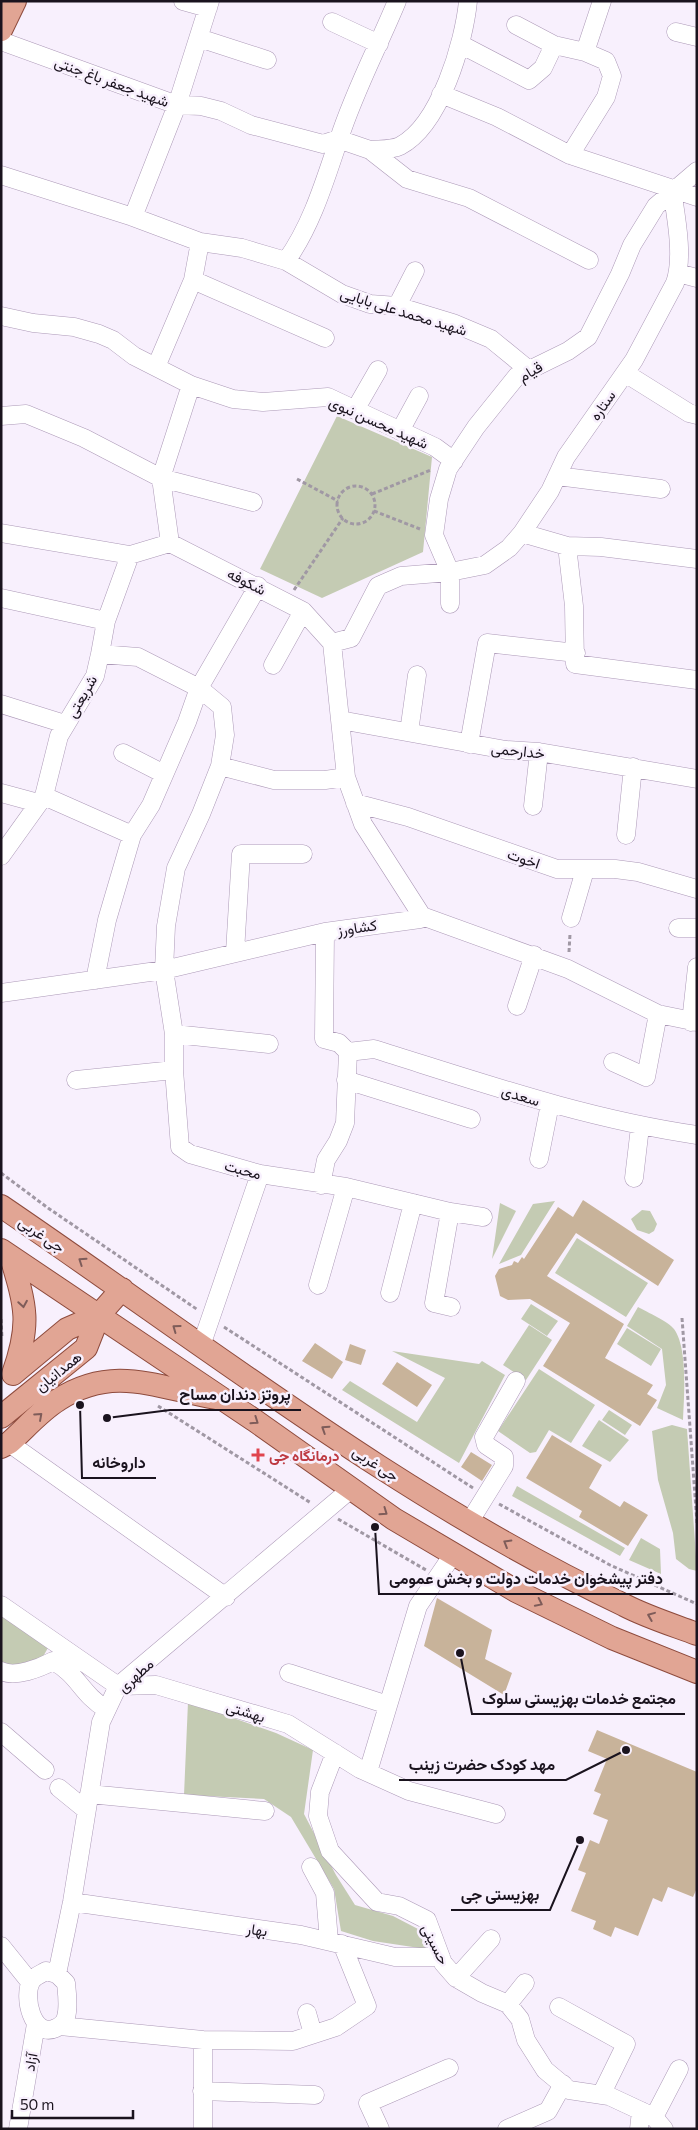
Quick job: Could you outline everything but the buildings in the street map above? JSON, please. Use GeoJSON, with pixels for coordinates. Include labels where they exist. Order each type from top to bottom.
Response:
{"type":"FeatureCollection","features":[{"type":"Feature","properties":{"kind":"main road"},"geometry":{"type":"LineString","coordinates":[[1,30],[15,1]]}},
{"type":"Feature","properties":{"kind":"main road","name":"جی غربی"},"geometry":{"type":"LineString","coordinates":[[1,1206],[201,1346],[394,1475],[534,1560],[626,1606],[697,1634]]}},
{"type":"Feature","properties":{"kind":"main road"},"geometry":{"type":"LineString","coordinates":[[6,1254],[224,1400],[394,1519],[516,1591],[595,1630],[697,1672]]}},
{"type":"Feature","properties":{"kind":"main road"},"geometry":{"type":"LineString","coordinates":[[6,1254],[21,1290],[26,1321],[22,1348],[7,1379]]}},
{"type":"Feature","properties":{"kind":"main road"},"geometry":{"type":"LineString","coordinates":[[99,1315],[122,1289]]}},
{"type":"Feature","properties":{"kind":"main road","name":"همدانیان"},"geometry":{"type":"LineString","coordinates":[[7,1379],[67,1329],[99,1315]]}},
{"type":"Feature","properties":{"kind":"main road","name":"همدانیان"},"geometry":{"type":"LineString","coordinates":[[1,1417],[86,1348],[99,1315]]}},
{"type":"Feature","properties":{"kind":"main road"},"geometry":{"type":"LineString","coordinates":[[5,1445],[56,1401],[84,1385],[112,1379],[132,1380],[224,1400]]}},
{"type":"Feature","properties":{"kind":"street"},"geometry":{"type":"LineString","coordinates":[[133,217],[177,105],[209,5],[183,1]]}},
{"type":"Feature","properties":{"kind":"street"},"geometry":{"type":"LineString","coordinates":[[286,261],[296,246],[316,204],[338,139],[397,1]]}},
{"type":"Feature","properties":{"kind":"street"},"geometry":{"type":"LineString","coordinates":[[370,150],[399,147],[420,131],[441,94],[460,44],[465,30],[468,1]]}},
{"type":"Feature","properties":{"kind":"street"},"geometry":{"type":"LineString","coordinates":[[584,52],[602,1]]}},
{"type":"Feature","properties":{"kind":"street"},"geometry":{"type":"LineString","coordinates":[[332,22],[379,44]]}},
{"type":"Feature","properties":{"kind":"street"},"geometry":{"type":"LineString","coordinates":[[516,25],[554,45],[584,52],[606,61],[612,76],[606,97],[570,155]]}},
{"type":"Feature","properties":{"kind":"street"},"geometry":{"type":"LineString","coordinates":[[676,32],[697,37]]}},
{"type":"Feature","properties":{"kind":"street"},"geometry":{"type":"LineString","coordinates":[[198,38],[267,60]]}},
{"type":"Feature","properties":{"kind":"street","name":"شهید جعفر باغ جنتی"},"geometry":{"type":"LineString","coordinates":[[1,41],[177,105],[201,106],[221,111],[251,125],[323,144],[338,139]]}},
{"type":"Feature","properties":{"kind":"street"},"geometry":{"type":"LineString","coordinates":[[460,44],[529,80],[543,68],[554,45]]}},
{"type":"Feature","properties":{"kind":"street"},"geometry":{"type":"LineString","coordinates":[[441,94],[497,117],[570,155],[663,184],[672,190],[697,197]]}},
{"type":"Feature","properties":{"kind":"street"},"geometry":{"type":"LineString","coordinates":[[338,139],[370,150],[407,179],[469,198],[589,260]]}},
{"type":"Feature","properties":{"kind":"street","name":"قیام"},"geometry":{"type":"LineString","coordinates":[[434,535],[439,499],[448,469],[476,428],[517,376],[568,351],[588,337],[620,274],[632,245],[656,206],[672,190],[697,172]]}},
{"type":"Feature","properties":{"kind":"street","name":"شهید محمد علی بابایی"},"geometry":{"type":"LineString","coordinates":[[1,175],[133,217],[200,242],[242,248],[286,261],[342,294],[370,304],[397,306],[453,323],[491,339],[529,370]]}},
{"type":"Feature","properties":{"kind":"street","name":"ستاره"},"geometry":{"type":"LineString","coordinates":[[450,572],[485,566],[508,548],[522,533],[550,491],[566,457],[625,373],[659,316],[678,273],[677,218],[672,190]]}},
{"type":"Feature","properties":{"kind":"street"},"geometry":{"type":"LineString","coordinates":[[156,367],[193,280],[200,242]]}},
{"type":"Feature","properties":{"kind":"street"},"geometry":{"type":"LineString","coordinates":[[397,306],[415,270]]}},
{"type":"Feature","properties":{"kind":"street"},"geometry":{"type":"LineString","coordinates":[[678,273],[697,278]]}},
{"type":"Feature","properties":{"kind":"street"},"geometry":{"type":"LineString","coordinates":[[193,280],[325,338]]}},
{"type":"Feature","properties":{"kind":"street","name":"شهید محسن نبوی"},"geometry":{"type":"LineString","coordinates":[[1,316],[33,323],[74,327],[99,334],[113,340],[134,356],[191,386],[233,399],[262,402],[328,398],[435,447],[454,461]]}},
{"type":"Feature","properties":{"kind":"street"},"geometry":{"type":"LineString","coordinates":[[355,410],[378,370]]}},
{"type":"Feature","properties":{"kind":"street"},"geometry":{"type":"LineString","coordinates":[[625,373],[689,413],[697,415]]}},
{"type":"Feature","properties":{"kind":"street"},"geometry":{"type":"LineString","coordinates":[[1,533],[130,555],[170,543],[161,478],[191,386]]}},
{"type":"Feature","properties":{"kind":"street"},"geometry":{"type":"LineString","coordinates":[[400,431],[419,396]]}},
{"type":"Feature","properties":{"kind":"street"},"geometry":{"type":"LineString","coordinates":[[1,416],[26,414],[53,424],[161,478],[253,502]]}},
{"type":"Feature","properties":{"kind":"street"},"geometry":{"type":"LineString","coordinates":[[557,476],[661,489]]}},
{"type":"Feature","properties":{"kind":"street"},"geometry":{"type":"LineString","coordinates":[[522,533],[567,546],[601,547],[697,559]]}},
{"type":"Feature","properties":{"kind":"street"},"geometry":{"type":"LineString","coordinates":[[434,535],[450,572],[450,604]]}},
{"type":"Feature","properties":{"kind":"street","name":"شکوفه"},"geometry":{"type":"LineString","coordinates":[[170,543],[303,610],[332,642]]}},
{"type":"Feature","properties":{"kind":"street"},"geometry":{"type":"LineString","coordinates":[[567,546],[574,606],[575,659]]}},
{"type":"Feature","properties":{"kind":"street","name":"شریعتی"},"geometry":{"type":"LineString","coordinates":[[1,856],[41,799],[60,736],[95,676],[106,621],[130,555]]}},
{"type":"Feature","properties":{"kind":"street"},"geometry":{"type":"LineString","coordinates":[[450,572],[401,576],[378,586],[351,638],[332,642],[346,777],[363,824],[422,916],[568,968],[658,1014],[694,1022],[697,967]]}},
{"type":"Feature","properties":{"kind":"street"},"geometry":{"type":"LineString","coordinates":[[95,980],[109,912],[132,835],[151,804],[187,722],[199,688],[258,586]]}},
{"type":"Feature","properties":{"kind":"street"},"geometry":{"type":"LineString","coordinates":[[1,598],[106,621]]}},
{"type":"Feature","properties":{"kind":"street"},"geometry":{"type":"LineString","coordinates":[[273,665],[303,610]]}},
{"type":"Feature","properties":{"kind":"street"},"geometry":{"type":"LineString","coordinates":[[469,744],[488,644],[697,680]]}},
{"type":"Feature","properties":{"kind":"street"},"geometry":{"type":"LineString","coordinates":[[100,654],[138,657],[199,688]]}},
{"type":"Feature","properties":{"kind":"street"},"geometry":{"type":"LineString","coordinates":[[409,732],[418,675]]}},
{"type":"Feature","properties":{"kind":"street","name":"محبت"},"geometry":{"type":"LineString","coordinates":[[199,688],[222,707],[225,735],[220,766],[201,814],[176,868],[166,926],[164,970],[174,1034],[174,1070],[180,1147],[190,1154],[260,1174],[321,1185],[346,1187],[450,1212],[483,1217]]}},
{"type":"Feature","properties":{"kind":"street"},"geometry":{"type":"LineString","coordinates":[[1,704],[66,724]]}},
{"type":"Feature","properties":{"kind":"street","name":"خدارحمی"},"geometry":{"type":"LineString","coordinates":[[340,720],[469,744],[506,750],[539,752],[697,779]]}},
{"type":"Feature","properties":{"kind":"street"},"geometry":{"type":"LineString","coordinates":[[533,806],[539,752]]}},
{"type":"Feature","properties":{"kind":"street"},"geometry":{"type":"LineString","coordinates":[[124,753],[164,774]]}},
{"type":"Feature","properties":{"kind":"street"},"geometry":{"type":"LineString","coordinates":[[220,766],[274,780],[325,780],[346,777]]}},
{"type":"Feature","properties":{"kind":"street"},"geometry":{"type":"LineString","coordinates":[[626,835],[633,767]]}},
{"type":"Feature","properties":{"kind":"street"},"geometry":{"type":"LineString","coordinates":[[1,794],[41,799],[132,835]]}},
{"type":"Feature","properties":{"kind":"street","name":"اخوت"},"geometry":{"type":"LineString","coordinates":[[355,803],[408,817],[557,869],[615,869],[638,872],[697,889]]}},
{"type":"Feature","properties":{"kind":"street"},"geometry":{"type":"LineString","coordinates":[[235,952],[241,854],[303,854]]}},
{"type":"Feature","properties":{"kind":"street"},"geometry":{"type":"LineString","coordinates":[[571,918],[585,870]]}},
{"type":"Feature","properties":{"kind":"street","name":"کشاورز"},"geometry":{"type":"LineString","coordinates":[[1,993],[164,970],[325,932],[420,919],[422,916]]}},
{"type":"Feature","properties":{"kind":"street"},"geometry":{"type":"LineString","coordinates":[[678,928],[697,928]]}},
{"type":"Feature","properties":{"kind":"street"},"geometry":{"type":"LineString","coordinates":[[321,1185],[326,1160],[338,1141],[345,1123],[348,1052],[339,1043],[324,1039],[325,932]]}},
{"type":"Feature","properties":{"kind":"street"},"geometry":{"type":"LineString","coordinates":[[517,1006],[534,955]]}},
{"type":"Feature","properties":{"kind":"street"},"geometry":{"type":"LineString","coordinates":[[613,1062],[646,1077],[658,1014]]}},
{"type":"Feature","properties":{"kind":"street"},"geometry":{"type":"LineString","coordinates":[[174,1034],[269,1044]]}},
{"type":"Feature","properties":{"kind":"street","name":"سعدی"},"geometry":{"type":"LineString","coordinates":[[348,1052],[374,1049],[550,1104],[640,1127],[697,1135]]}},
{"type":"Feature","properties":{"kind":"street"},"geometry":{"type":"LineString","coordinates":[[76,1080],[174,1070]]}},
{"type":"Feature","properties":{"kind":"street"},"geometry":{"type":"LineString","coordinates":[[346,1080],[471,1119]]}},
{"type":"Feature","properties":{"kind":"street"},"geometry":{"type":"LineString","coordinates":[[539,1159],[550,1104]]}},
{"type":"Feature","properties":{"kind":"street"},"geometry":{"type":"LineString","coordinates":[[634,1178],[640,1127]]}},
{"type":"Feature","properties":{"kind":"street"},"geometry":{"type":"LineString","coordinates":[[201,1346],[260,1174]]}},
{"type":"Feature","properties":{"kind":"street"},"geometry":{"type":"LineString","coordinates":[[318,1285],[346,1187]]}},
{"type":"Feature","properties":{"kind":"street"},"geometry":{"type":"LineString","coordinates":[[390,1293],[413,1203]]}},
{"type":"Feature","properties":{"kind":"street"},"geometry":{"type":"LineString","coordinates":[[450,1212],[434,1303],[451,1307]]}},
{"type":"Feature","properties":{"kind":"street"},"geometry":{"type":"LineString","coordinates":[[470,1521],[504,1466],[504,1458],[486,1445],[484,1437],[516,1381]]}},
{"type":"Feature","properties":{"kind":"street"},"geometry":{"type":"LineString","coordinates":[[5,1445],[226,1597]]}},
{"type":"Feature","properties":{"kind":"street","name":"مطهری"},"geometry":{"type":"LineString","coordinates":[[57,1974],[72,1902],[101,1722],[118,1686],[352,1489]]}},
{"type":"Feature","properties":{"kind":"street"},"geometry":{"type":"LineString","coordinates":[[368,1772],[418,1606],[454,1553]]}},
{"type":"Feature","properties":{"kind":"street"},"geometry":{"type":"LineString","coordinates":[[1,1605],[118,1686]]}},
{"type":"Feature","properties":{"kind":"street"},"geometry":{"type":"LineString","coordinates":[[1,1671],[7,1674],[40,1668],[53,1662],[65,1668],[76,1678],[92,1701],[106,1710]]}},
{"type":"Feature","properties":{"kind":"street"},"geometry":{"type":"LineString","coordinates":[[289,1673],[388,1704]]}},
{"type":"Feature","properties":{"kind":"street","name":"بهشتی"},"geometry":{"type":"LineString","coordinates":[[118,1686],[156,1685],[236,1707],[288,1724],[335,1754],[409,1791],[496,1814]]}},
{"type":"Feature","properties":{"kind":"street"},"geometry":{"type":"LineString","coordinates":[[1,1732],[45,1770]]}},
{"type":"Feature","properties":{"kind":"street","name":"حسینی"},"geometry":{"type":"LineString","coordinates":[[335,1754],[320,1792],[318,1816],[330,1851],[376,1902],[399,1906],[427,1920],[441,1957],[456,1978],[508,2004],[520,2019],[526,2040],[545,2070],[569,2090],[609,2096],[649,2122]]}},
{"type":"Feature","properties":{"kind":"street"},"geometry":{"type":"LineString","coordinates":[[59,1788],[88,1802],[265,1812]]}},
{"type":"Feature","properties":{"kind":"street"},"geometry":{"type":"LineString","coordinates":[[60,2026],[203,2040],[293,2040],[336,2027],[367,2006],[335,1942],[325,1893],[312,1867]]}},
{"type":"Feature","properties":{"kind":"street","name":"بهار"},"geometry":{"type":"LineString","coordinates":[[72,1902],[335,1942],[395,1957],[441,1957]]}},
{"type":"Feature","properties":{"kind":"street"},"geometry":{"type":"LineString","coordinates":[[456,1978],[491,1939]]}},
{"type":"Feature","properties":{"kind":"street"},"geometry":{"type":"LineString","coordinates":[[1,1946],[30,1982],[31,2014],[36,2024],[43,2029],[51,2030],[60,2026],[66,2018],[66,1982],[57,1974],[46,1971],[35,1976],[30,1982]]}},
{"type":"Feature","properties":{"kind":"street"},"geometry":{"type":"LineString","coordinates":[[508,2004],[525,1983]]}},
{"type":"Feature","properties":{"kind":"street"},"geometry":{"type":"LineString","coordinates":[[559,2007],[626,2044],[601,2095]]}},
{"type":"Feature","properties":{"kind":"street"},"geometry":{"type":"LineString","coordinates":[[307,2013],[313,2034]]}},
{"type":"Feature","properties":{"kind":"street","name":"آزاد"},"geometry":{"type":"LineString","coordinates":[[18,2129],[36,2024]]}},
{"type":"Feature","properties":{"kind":"street"},"geometry":{"type":"LineString","coordinates":[[203,2040],[203,2129]]}},
{"type":"Feature","properties":{"kind":"street"},"geometry":{"type":"LineString","coordinates":[[380,2129],[368,2103],[448,2068]]}},
{"type":"Feature","properties":{"kind":"street"},"geometry":{"type":"LineString","coordinates":[[649,2122],[679,2069]]}},
{"type":"Feature","properties":{"kind":"street"},"geometry":{"type":"LineString","coordinates":[[507,2129],[548,2112],[563,2084]]}},
{"type":"Feature","properties":{"kind":"street"},"geometry":{"type":"LineString","coordinates":[[202,2091],[315,2095]]}},
{"type":"Feature","properties":{"kind":"path"},"geometry":{"type":"LineString","coordinates":[[372,494],[454,461]]}},
{"type":"Feature","properties":{"kind":"path"},"geometry":{"type":"LineString","coordinates":[[297,479],[338,501]]}},
{"type":"Feature","properties":{"kind":"path"},"geometry":{"type":"LineString","coordinates":[[350,487],[362,487],[372,494],[375,506],[371,517],[361,523],[349,522],[343,518],[338,507],[340,495],[350,487]]}},
{"type":"Feature","properties":{"kind":"path"},"geometry":{"type":"LineString","coordinates":[[374,511],[434,535]]}},
{"type":"Feature","properties":{"kind":"path"},"geometry":{"type":"LineString","coordinates":[[286,602],[343,518]]}},
{"type":"Feature","properties":{"kind":"path"},"geometry":{"type":"LineString","coordinates":[[568,968],[571,918]]}},
{"type":"Feature","properties":{"kind":"path"},"geometry":{"type":"LineString","coordinates":[[1,1173],[48,1208],[211,1319],[485,1496],[610,1565],[697,1604]]}},
{"type":"Feature","properties":{"kind":"path"},"geometry":{"type":"LineString","coordinates":[[682,1318],[697,1523]]}},
{"type":"Feature","properties":{"kind":"path"},"geometry":{"type":"LineString","coordinates":[[1,1319],[2,1342]]}},
{"type":"Feature","properties":{"kind":"path"},"geometry":{"type":"LineString","coordinates":[[157,1406],[325,1512],[437,1577]]}},
{"type":"Feature","properties":{"kind":"green space"},"geometry":{"type":"Polygon","coordinates":[[[337,416],[432,457],[423,552],[322,598],[260,569],[337,416]]]}},
{"type":"Feature","properties":{"kind":"green space"},"geometry":{"type":"Polygon","coordinates":[[[555,1201],[521,1255],[499,1264],[533,1204],[555,1201]]]}},
{"type":"Feature","properties":{"kind":"green space"},"geometry":{"type":"Polygon","coordinates":[[[500,1203],[516,1211],[492,1259],[500,1203]]]}},
{"type":"Feature","properties":{"kind":"green space"},"geometry":{"type":"Polygon","coordinates":[[[642,1210],[650,1211],[657,1224],[654,1231],[649,1234],[637,1230],[631,1219],[642,1210]]]}},
{"type":"Feature","properties":{"kind":"green space"},"geometry":{"type":"Polygon","coordinates":[[[577,1238],[648,1283],[626,1317],[555,1273],[577,1238]]]}},
{"type":"Feature","properties":{"kind":"green space"},"geometry":{"type":"Polygon","coordinates":[[[531,1304],[558,1321],[547,1336],[521,1319],[531,1304]]]}},
{"type":"Feature","properties":{"kind":"green space"},"geometry":{"type":"Polygon","coordinates":[[[638,1307],[668,1323],[678,1337],[684,1373],[683,1420],[657,1408],[666,1385],[662,1349],[627,1326],[638,1307]]]}},
{"type":"Feature","properties":{"kind":"green space"},"geometry":{"type":"Polygon","coordinates":[[[529,1325],[552,1340],[526,1380],[503,1365],[529,1325]]]}},
{"type":"Feature","properties":{"kind":"green space"},"geometry":{"type":"Polygon","coordinates":[[[627,1328],[661,1349],[651,1366],[617,1344],[627,1328]]]}},
{"type":"Feature","properties":{"kind":"green space"},"geometry":{"type":"Polygon","coordinates":[[[392,1351],[479,1364],[482,1361],[505,1375],[459,1463],[342,1390],[350,1381],[417,1422],[445,1378],[392,1351]]]}},
{"type":"Feature","properties":{"kind":"green space"},"geometry":{"type":"Polygon","coordinates":[[[539,1369],[595,1405],[571,1443],[549,1430],[536,1452],[530,1453],[498,1431],[539,1369]]]}},
{"type":"Feature","properties":{"kind":"green space"},"geometry":{"type":"Polygon","coordinates":[[[609,1410],[632,1425],[625,1435],[602,1420],[609,1410]]]}},
{"type":"Feature","properties":{"kind":"green space"},"geometry":{"type":"Polygon","coordinates":[[[599,1420],[629,1440],[610,1462],[582,1446],[599,1420]]]}},
{"type":"Feature","properties":{"kind":"green space"},"geometry":{"type":"Polygon","coordinates":[[[672,1425],[687,1429],[697,1571],[689,1569],[676,1559],[673,1533],[658,1480],[652,1431],[672,1425]]]}},
{"type":"Feature","properties":{"kind":"green space"},"geometry":{"type":"Polygon","coordinates":[[[517,1486],[625,1548],[620,1556],[512,1496],[517,1486]]]}},
{"type":"Feature","properties":{"kind":"green space"},"geometry":{"type":"Polygon","coordinates":[[[641,1538],[660,1549],[661,1574],[629,1560],[641,1538]]]}},
{"type":"Feature","properties":{"kind":"green space"},"geometry":{"type":"Polygon","coordinates":[[[1,1613],[49,1646],[40,1662],[17,1667],[1,1663],[1,1613]]]}},
{"type":"Feature","properties":{"kind":"green space"},"geometry":{"type":"Polygon","coordinates":[[[188,1702],[276,1733],[313,1750],[304,1814],[336,1875],[355,1905],[393,1916],[418,1929],[426,1949],[373,1941],[341,1931],[334,1889],[291,1817],[264,1799],[184,1795],[188,1702]]]}},
{"type":"Feature","properties":{"kind":"place","name":"داروخانه"},"geometry":{"type":"Point","coordinates":[80,1405]}},
{"type":"Feature","properties":{"kind":"place","name":"پروتز دندان مساح"},"geometry":{"type":"Point","coordinates":[107,1418]}},
{"type":"Feature","properties":{"kind":"place","name":"درمانگاه جی"},"geometry":{"type":"Point","coordinates":[258,1455]}},
{"type":"Feature","properties":{"kind":"place","name":"دفتر پیشخوان خدمات دولت و بخش عمومی"},"geometry":{"type":"Point","coordinates":[375,1527]}},
{"type":"Feature","properties":{"kind":"place","name":"مجتمع خدمات بهزیستی سلوک"},"geometry":{"type":"Point","coordinates":[460,1653]}},
{"type":"Feature","properties":{"kind":"place","name":"مهد کودک حضرت زینب"},"geometry":{"type":"Point","coordinates":[626,1750]}},
{"type":"Feature","properties":{"kind":"place","name":"بهزیستی جی"},"geometry":{"type":"Point","coordinates":[580,1840]}}]}
